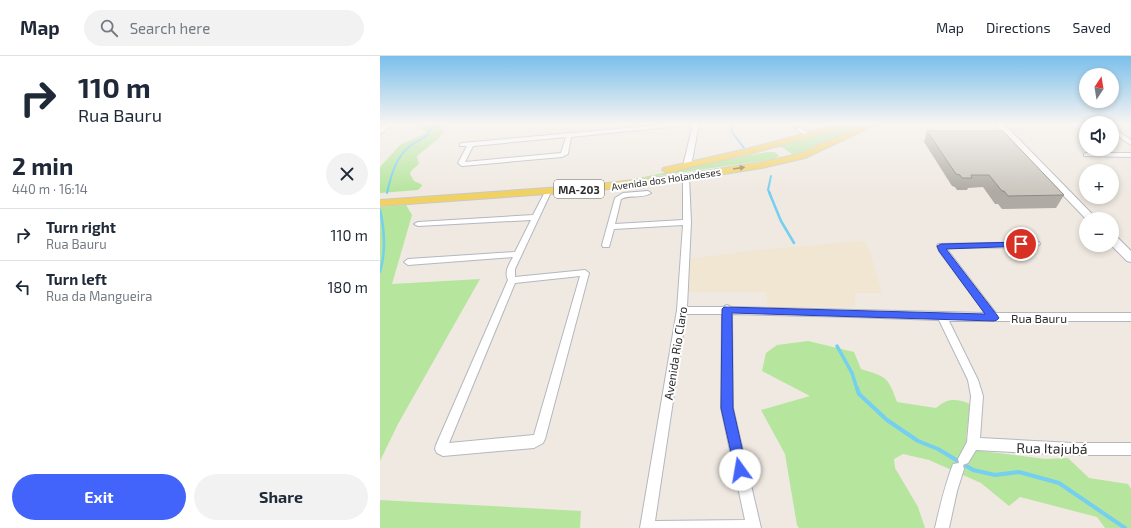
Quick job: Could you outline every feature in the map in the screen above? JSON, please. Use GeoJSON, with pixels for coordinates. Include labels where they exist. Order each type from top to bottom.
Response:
{"type":"FeatureCollection","features":[{"type":"Feature","properties":{"kind":"main road","name":"Avenida dos Holandeses"},"geometry":{"type":"LineString","coordinates":[[380,203],[548,192],[687,171],[770,146]]}},
{"type":"Feature","properties":{"kind":"main road","name":"Avenida dos Holandeses"},"geometry":{"type":"LineString","coordinates":[[380,197],[578,183],[777,162],[802,156],[824,146]]}},
{"type":"Feature","properties":{"kind":"main road"},"geometry":{"type":"LineString","coordinates":[[1021,146],[1085,212]]}},
{"type":"Feature","properties":{"kind":"main road"},"geometry":{"type":"LineString","coordinates":[[747,152],[769,149],[781,150],[785,153],[786,157],[777,162]]}},
{"type":"Feature","properties":{"kind":"main road"},"geometry":{"type":"LineString","coordinates":[[1119,246],[1131,258]]}},
{"type":"Feature","properties":{"kind":"street"},"geometry":{"type":"LineString","coordinates":[[470,146],[461,163],[462,164],[561,155],[565,154],[567,146]]}},
{"type":"Feature","properties":{"kind":"street","name":"Avenida Rio Claro"},"geometry":{"type":"LineString","coordinates":[[691,146],[687,171],[687,222],[682,310],[647,528],[754,527]]}},
{"type":"Feature","properties":{"kind":"street"},"geometry":{"type":"LineString","coordinates":[[1119,155],[1131,155]]}},
{"type":"Feature","properties":{"kind":"street"},"geometry":{"type":"LineString","coordinates":[[512,280],[585,273],[540,439],[534,442],[443,450],[441,449],[442,445],[512,280],[510,275],[518,254],[548,192]]}},
{"type":"Feature","properties":{"kind":"street"},"geometry":{"type":"LineString","coordinates":[[606,244],[618,198],[620,196],[648,194]]}},
{"type":"Feature","properties":{"kind":"street"},"geometry":{"type":"LineString","coordinates":[[418,224],[536,217]]}},
{"type":"Feature","properties":{"kind":"street"},"geometry":{"type":"LineString","coordinates":[[610,227],[687,222]]}},
{"type":"Feature","properties":{"kind":"street"},"geometry":{"type":"LineString","coordinates":[[994,318],[941,246],[1036,244]]}},
{"type":"Feature","properties":{"kind":"street"},"geometry":{"type":"LineString","coordinates":[[408,262],[518,254]]}},
{"type":"Feature","properties":{"kind":"street"},"geometry":{"type":"LineString","coordinates":[[727,309],[727,408],[754,527]]}},
{"type":"Feature","properties":{"kind":"street","name":"Rua Bauru"},"geometry":{"type":"LineString","coordinates":[[682,310],[727,309],[994,318],[1131,318]]}},
{"type":"Feature","properties":{"kind":"street"},"geometry":{"type":"LineString","coordinates":[[942,317],[976,388],[977,396],[973,444],[961,464],[950,491],[942,528]]}},
{"type":"Feature","properties":{"kind":"street","name":"Rua Itajubá"},"geometry":{"type":"LineString","coordinates":[[973,444],[1072,449],[1131,449]]}},
{"type":"Feature","properties":{"kind":"shaded area"},"geometry":{"type":"Polygon","coordinates":[[[864,241],[870,252],[882,293],[855,293],[855,307],[768,307],[766,292],[687,292],[688,259],[759,250],[864,241]]]}},
{"type":"Feature","properties":{"kind":"green space"},"geometry":{"type":"Polygon","coordinates":[[[399,146],[429,146],[417,156],[419,164],[411,171],[410,174],[414,181],[422,186],[418,190],[380,193],[380,167],[399,146]]]}},
{"type":"Feature","properties":{"kind":"green space"},"geometry":{"type":"Polygon","coordinates":[[[779,146],[816,146],[795,155],[779,146]]]}},
{"type":"Feature","properties":{"kind":"green space"},"geometry":{"type":"Polygon","coordinates":[[[767,152],[775,152],[779,156],[774,159],[629,180],[767,152]]]}},
{"type":"Feature","properties":{"kind":"green space"},"geometry":{"type":"Polygon","coordinates":[[[406,205],[412,215],[392,284],[480,279],[398,424],[380,461],[380,207],[406,205]]]}},
{"type":"Feature","properties":{"kind":"green space"},"geometry":{"type":"Polygon","coordinates":[[[808,341],[854,352],[861,369],[881,376],[889,383],[897,402],[936,408],[944,402],[952,400],[970,404],[966,438],[982,451],[1045,459],[1068,458],[1089,478],[1128,484],[1131,489],[1131,528],[1105,528],[1097,517],[1020,497],[1009,506],[981,483],[929,460],[903,454],[894,459],[895,468],[918,507],[925,528],[799,528],[797,525],[785,454],[761,410],[810,396],[762,371],[766,353],[777,345],[808,341]]]}},
{"type":"Feature","properties":{"kind":"green space"},"geometry":{"type":"Polygon","coordinates":[[[380,500],[581,511],[580,528],[380,528],[380,500]]]}},
{"type":"Feature","properties":{"kind":"building"},"geometry":{"type":"Polygon","coordinates":[[[937,146],[1017,146],[1064,195],[1008,196],[989,175],[971,175],[972,178],[962,178],[960,175],[956,174],[937,146]]]}},
{"type":"Feature","properties":{"kind":"waterway"},"geometry":{"type":"LineString","coordinates":[[387,193],[397,162],[410,146]]}},
{"type":"Feature","properties":{"kind":"waterway"},"geometry":{"type":"LineString","coordinates":[[770,193],[768,190],[771,176]]}},
{"type":"Feature","properties":{"kind":"waterway"},"geometry":{"type":"LineString","coordinates":[[769,192],[781,221],[794,243]]}},
{"type":"Feature","properties":{"kind":"waterway"},"geometry":{"type":"LineString","coordinates":[[380,210],[384,241],[380,272]]}},
{"type":"Feature","properties":{"kind":"waterway"},"geometry":{"type":"LineString","coordinates":[[837,346],[852,373],[857,389]]}},
{"type":"Feature","properties":{"kind":"waterway"},"geometry":{"type":"LineString","coordinates":[[857,388],[859,394],[887,420],[918,441],[938,449],[973,470],[995,475],[1019,472],[1059,483],[1125,528]]}},
{"type":"Feature","properties":{"kind":"route"},"geometry":{"type":"LineString","coordinates":[[740,470],[728,419],[726,399],[727,309],[994,318],[941,246],[1021,244]]}}]}
